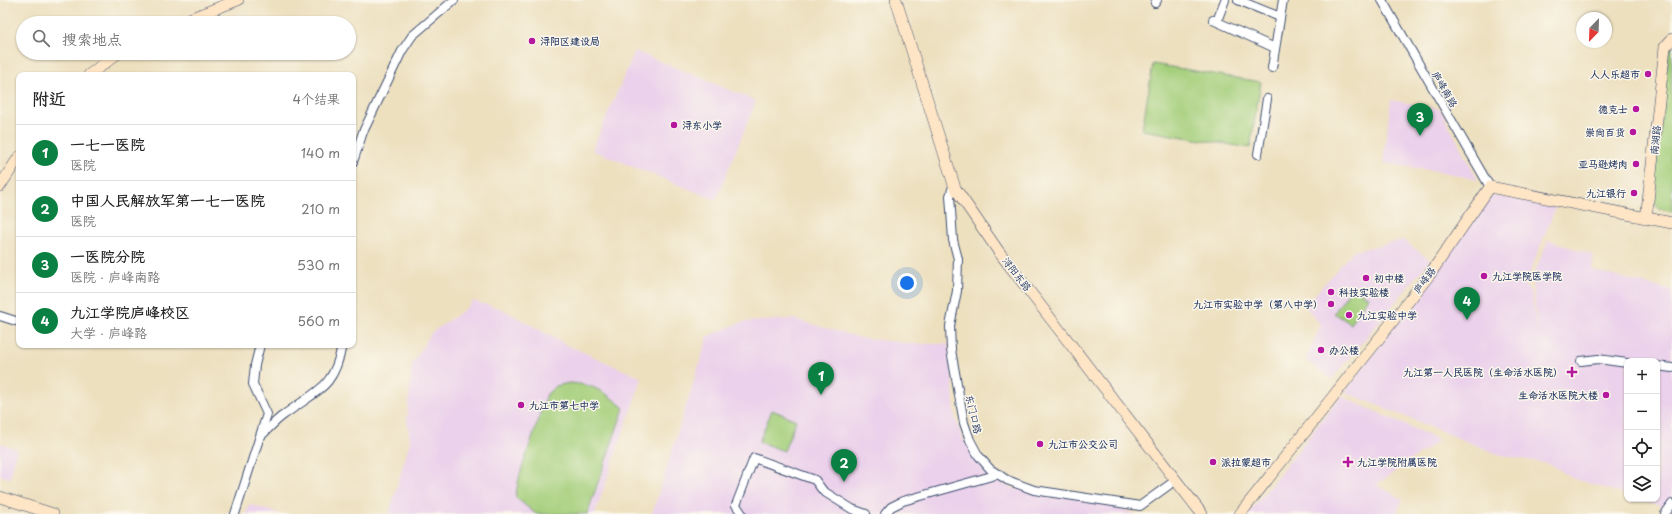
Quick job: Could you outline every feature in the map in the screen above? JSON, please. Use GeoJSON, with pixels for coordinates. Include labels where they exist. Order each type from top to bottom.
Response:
{"type":"FeatureCollection","features":[{"type":"Feature","properties":{"kind":"main road"},"geometry":{"type":"LineString","coordinates":[[196,16],[238,0]]}},
{"type":"Feature","properties":{"kind":"main road","name":"浔阳东路"},"geometry":{"type":"LineString","coordinates":[[896,0],[955,188],[999,252],[1202,514]]}},
{"type":"Feature","properties":{"kind":"main road","name":"南湖路"},"geometry":{"type":"LineString","coordinates":[[1646,219],[1665,46],[1672,39]]}},
{"type":"Feature","properties":{"kind":"main road"},"geometry":{"type":"LineString","coordinates":[[94,72],[109,60]]}},
{"type":"Feature","properties":{"kind":"main road"},"geometry":{"type":"LineString","coordinates":[[0,186],[16,162]]}},
{"type":"Feature","properties":{"kind":"main road"},"geometry":{"type":"LineString","coordinates":[[1490,187],[1672,223]]}},
{"type":"Feature","properties":{"kind":"main road","name":"庐峰路"},"geometry":{"type":"LineString","coordinates":[[1240,514],[1430,274],[1490,187]]}},
{"type":"Feature","properties":{"kind":"main road"},"geometry":{"type":"LineString","coordinates":[[0,497],[53,514]]}},
{"type":"Feature","properties":{"kind":"street"},"geometry":{"type":"LineString","coordinates":[[356,153],[363,132],[402,51],[412,36],[454,0]]}},
{"type":"Feature","properties":{"kind":"street"},"geometry":{"type":"LineString","coordinates":[[1225,0],[1215,21],[1275,48]]}},
{"type":"Feature","properties":{"kind":"street"},"geometry":{"type":"LineString","coordinates":[[1238,0],[1280,18]]}},
{"type":"Feature","properties":{"kind":"street"},"geometry":{"type":"LineString","coordinates":[[1272,68],[1283,0]]}},
{"type":"Feature","properties":{"kind":"street","name":"庐峰南路"},"geometry":{"type":"LineString","coordinates":[[1382,0],[1490,187]]}},
{"type":"Feature","properties":{"kind":"street"},"geometry":{"type":"LineString","coordinates":[[1258,154],[1267,99]]}},
{"type":"Feature","properties":{"kind":"street","name":"东门口路"},"geometry":{"type":"LineString","coordinates":[[954,183],[950,196],[953,240],[958,259],[957,291],[950,326],[951,350],[964,423],[970,440],[978,455],[990,469],[1007,480],[1034,490],[1140,506],[1176,480]]}},
{"type":"Feature","properties":{"kind":"street"},"geometry":{"type":"LineString","coordinates":[[0,316],[16,321]]}},
{"type":"Feature","properties":{"kind":"street"},"geometry":{"type":"LineString","coordinates":[[235,514],[267,414],[253,384],[255,365],[259,348]]}},
{"type":"Feature","properties":{"kind":"street"},"geometry":{"type":"LineString","coordinates":[[260,438],[278,419],[316,394],[329,381],[338,362],[341,348]]}},
{"type":"Feature","properties":{"kind":"street"},"geometry":{"type":"LineString","coordinates":[[1581,360],[1598,359],[1624,363]]}},
{"type":"Feature","properties":{"kind":"street"},"geometry":{"type":"LineString","coordinates":[[1660,366],[1672,368]]}},
{"type":"Feature","properties":{"kind":"street"},"geometry":{"type":"LineString","coordinates":[[742,514],[736,506],[754,458],[815,480],[823,491],[852,509],[866,514]]}},
{"type":"Feature","properties":{"kind":"street"},"geometry":{"type":"LineString","coordinates":[[886,514],[891,507],[903,501],[999,474]]}},
{"type":"Feature","properties":{"kind":"street"},"geometry":{"type":"LineString","coordinates":[[1665,514],[1672,504]]}},
{"type":"Feature","properties":{"kind":"shaded area","name":"浔东小学"},"geometry":{"type":"Polygon","coordinates":[[[635,51],[756,101],[716,200],[592,150],[635,51]]]}},
{"type":"Feature","properties":{"kind":"shaded area"},"geometry":{"type":"Polygon","coordinates":[[[1391,100],[1440,109],[1478,180],[1443,172],[1383,163],[1391,100]]]}},
{"type":"Feature","properties":{"kind":"shaded area"},"geometry":{"type":"Polygon","coordinates":[[[1492,195],[1556,206],[1525,286],[1531,292],[1538,336],[1532,279],[1548,240],[1593,255],[1592,270],[1672,291],[1672,497],[1664,507],[1649,502],[1660,502],[1660,358],[1624,358],[1624,494],[1572,478],[1551,464],[1500,455],[1345,392],[1492,195]]]}},
{"type":"Feature","properties":{"kind":"shaded area","name":"九江实验中学"},"geometry":{"type":"Polygon","coordinates":[[[1403,240],[1430,260],[1332,379],[1305,360],[1321,325],[1305,306],[1353,251],[1403,240]]]}},
{"type":"Feature","properties":{"kind":"shaded area","name":"九江市第七中学"},"geometry":{"type":"Polygon","coordinates":[[[473,301],[502,309],[567,345],[642,378],[595,514],[389,514],[410,441],[407,419],[412,364],[431,333],[464,310],[473,301]]]}},
{"type":"Feature","properties":{"kind":"shaded area"},"geometry":{"type":"Polygon","coordinates":[[[793,319],[861,338],[916,344],[948,344],[952,372],[955,417],[964,441],[996,480],[1011,488],[1088,499],[1136,514],[652,514],[708,336],[742,322],[793,319]]]}},
{"type":"Feature","properties":{"kind":"shaded area","name":"九江学院附属医院"},"geometry":{"type":"Polygon","coordinates":[[[1341,396],[1439,440],[1376,485],[1403,499],[1396,514],[1248,514],[1341,396]]]}},
{"type":"Feature","properties":{"kind":"shaded area"},"geometry":{"type":"Polygon","coordinates":[[[0,443],[17,449],[10,478],[0,475],[0,443]]]}},
{"type":"Feature","properties":{"kind":"shaded area"},"geometry":{"type":"Polygon","coordinates":[[[249,504],[281,514],[246,514],[249,504]]]}},
{"type":"Feature","properties":{"kind":"green space"},"geometry":{"type":"Polygon","coordinates":[[[1672,47],[1672,212],[1658,208],[1652,200],[1669,49],[1672,47]]]}},
{"type":"Feature","properties":{"kind":"green space"},"geometry":{"type":"Polygon","coordinates":[[[1153,64],[1261,82],[1250,148],[1142,130],[1153,64]]]}},
{"type":"Feature","properties":{"kind":"green space"},"geometry":{"type":"Polygon","coordinates":[[[1352,287],[1368,297],[1351,324],[1334,313],[1352,287]]]}},
{"type":"Feature","properties":{"kind":"green space"},"geometry":{"type":"Polygon","coordinates":[[[569,383],[585,385],[599,390],[611,397],[624,408],[587,514],[536,514],[515,497],[520,474],[547,394],[556,386],[569,383]]]}},
{"type":"Feature","properties":{"kind":"green space"},"geometry":{"type":"Polygon","coordinates":[[[772,410],[796,420],[784,451],[759,442],[772,410]]]}},
{"type":"Feature","properties":{"kind":"place","name":"浔阳区建设局"},"geometry":{"type":"Point","coordinates":[532,41]}},
{"type":"Feature","properties":{"kind":"place","name":"人人乐超市"},"geometry":{"type":"Point","coordinates":[1648,74]}},
{"type":"Feature","properties":{"kind":"place","name":"德克士"},"geometry":{"type":"Point","coordinates":[1636,109]}},
{"type":"Feature","properties":{"kind":"place","name":"浔东小学"},"geometry":{"type":"Point","coordinates":[674,125]}},
{"type":"Feature","properties":{"kind":"place","name":"崇尚百货"},"geometry":{"type":"Point","coordinates":[1633,132]}},
{"type":"Feature","properties":{"kind":"place","name":"一医院分院"},"geometry":{"type":"Point","coordinates":[1420,136]}},
{"type":"Feature","properties":{"kind":"place","name":"亚马逊烤肉"},"geometry":{"type":"Point","coordinates":[1636,164]}},
{"type":"Feature","properties":{"kind":"place","name":"九江银行"},"geometry":{"type":"Point","coordinates":[1634,193]}},
{"type":"Feature","properties":{"kind":"place","name":"九江学院医学院"},"geometry":{"type":"Point","coordinates":[1484,276]}},
{"type":"Feature","properties":{"kind":"place","name":"初中楼"},"geometry":{"type":"Point","coordinates":[1366,278]}},
{"type":"Feature","properties":{"kind":"place","name":"科技实验楼"},"geometry":{"type":"Point","coordinates":[1331,292]}},
{"type":"Feature","properties":{"kind":"place","name":"九江市实验中学（第八中学）"},"geometry":{"type":"Point","coordinates":[1331,304]}},
{"type":"Feature","properties":{"kind":"place","name":"九江实验中学"},"geometry":{"type":"Point","coordinates":[1349,315]}},
{"type":"Feature","properties":{"kind":"place","name":"九江学院庐峰校区"},"geometry":{"type":"Point","coordinates":[1467,320]}},
{"type":"Feature","properties":{"kind":"place","name":"办公楼"},"geometry":{"type":"Point","coordinates":[1321,350]}},
{"type":"Feature","properties":{"kind":"place","name":"九江第一人民医院（生命活水医院）"},"geometry":{"type":"Point","coordinates":[1572,372]}},
{"type":"Feature","properties":{"kind":"place","name":"一七一医院"},"geometry":{"type":"Point","coordinates":[821,395]}},
{"type":"Feature","properties":{"kind":"place","name":"生命活水医院大楼"},"geometry":{"type":"Point","coordinates":[1606,395]}},
{"type":"Feature","properties":{"kind":"place","name":"九江市第七中学"},"geometry":{"type":"Point","coordinates":[521,405]}},
{"type":"Feature","properties":{"kind":"place","name":"九江市公交公司"},"geometry":{"type":"Point","coordinates":[1040,444]}},
{"type":"Feature","properties":{"kind":"place","name":"派拉蒙超市"},"geometry":{"type":"Point","coordinates":[1213,462]}},
{"type":"Feature","properties":{"kind":"place","name":"九江学院附属医院"},"geometry":{"type":"Point","coordinates":[1348,462]}},
{"type":"Feature","properties":{"kind":"place","name":"中国人民解放军第一七一医院"},"geometry":{"type":"Point","coordinates":[844,482]}}]}
